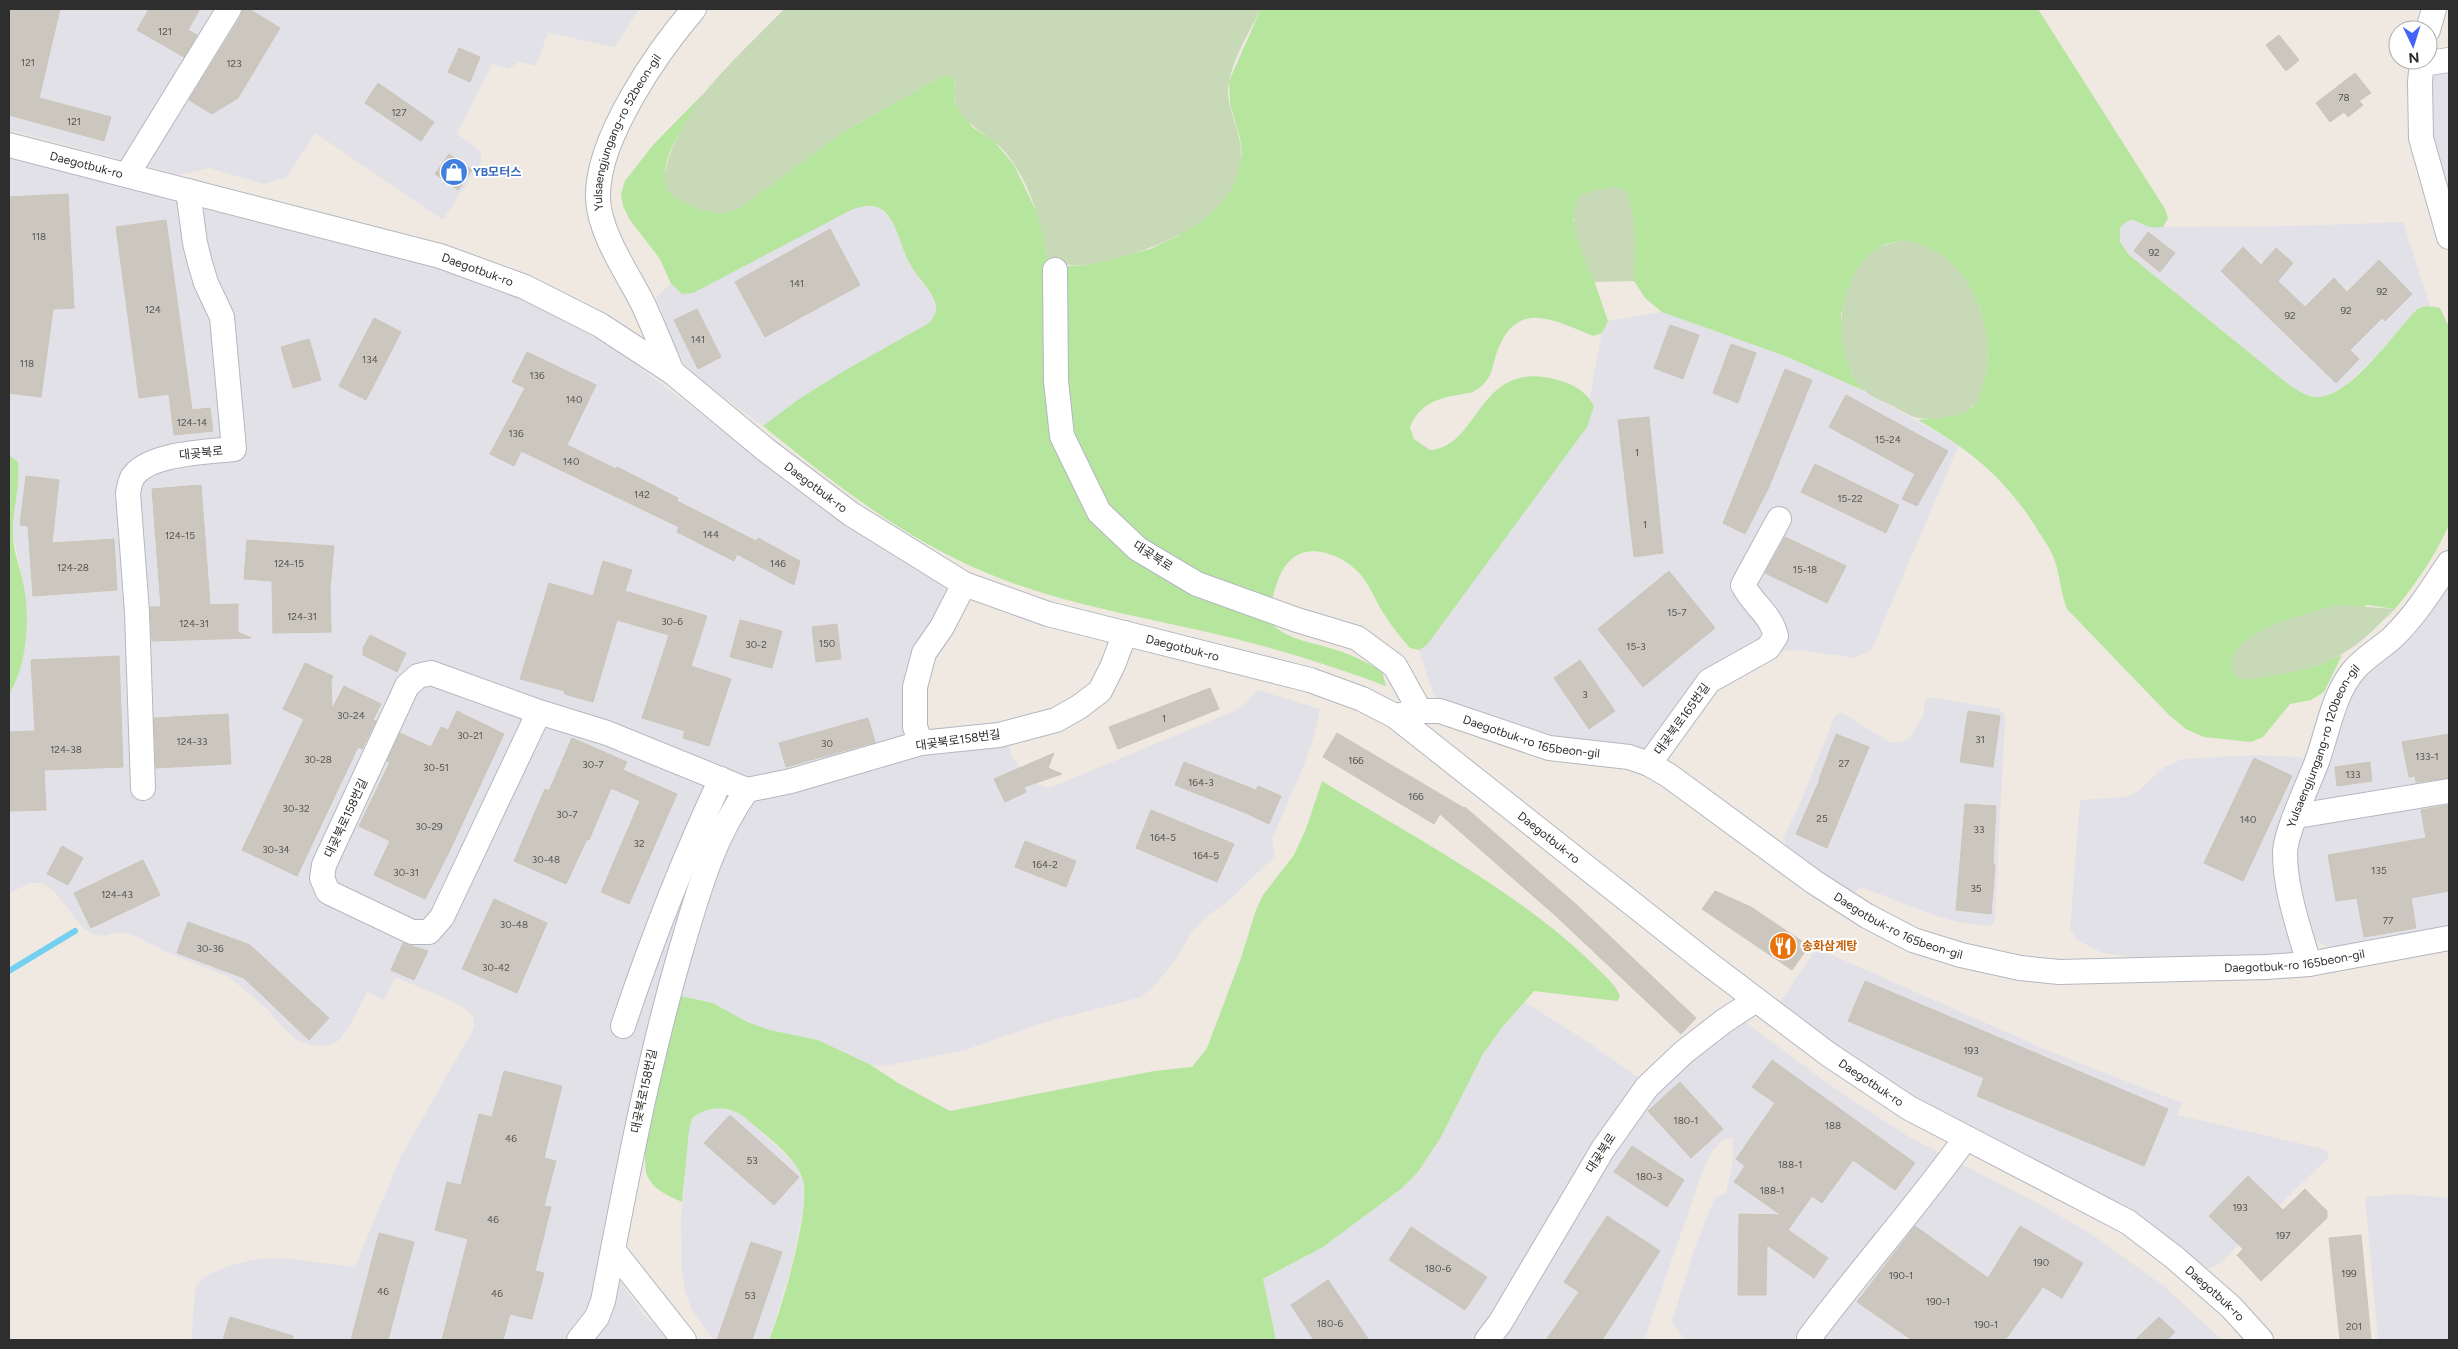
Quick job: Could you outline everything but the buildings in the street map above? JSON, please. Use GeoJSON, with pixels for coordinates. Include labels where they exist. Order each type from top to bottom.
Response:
{"type":"FeatureCollection","features":[{"type":"Feature","properties":{"kind":"street"},"geometry":{"type":"LineString","coordinates":[[128,175],[229,9]]}},
{"type":"Feature","properties":{"kind":"street","name":"Yulsaengjungang-ro 52beon-gil"},"geometry":{"type":"LineString","coordinates":[[672,372],[644,306],[612,242],[598,200],[603,162],[619,122],[652,65],[694,9]]}},
{"type":"Feature","properties":{"kind":"street"},"geometry":{"type":"LineString","coordinates":[[2421,70],[2421,138],[2449,237]]}},
{"type":"Feature","properties":{"kind":"street","name":"Daegotbuk-ro"},"geometry":{"type":"LineString","coordinates":[[9,145],[440,256],[525,287],[600,325],[672,372],[766,450],[851,514],[964,584],[1048,614],[1310,680],[1362,699],[1395,716],[1756,1000],[1828,1054],[1909,1108],[1965,1139],[2128,1222],[2175,1258],[2231,1307],[2261,1340]]}},
{"type":"Feature","properties":{"kind":"street","name":"대곶북로"},"geometry":{"type":"LineString","coordinates":[[143,788],[137,612],[128,492],[132,477],[144,467],[169,456],[234,449],[222,317],[206,283],[198,257],[188,191]]}},
{"type":"Feature","properties":{"kind":"street","name":"대곶북로"},"geometry":{"type":"LineString","coordinates":[[1055,270],[1056,381],[1062,436],[1098,512],[1138,549],[1197,584],[1297,620],[1357,638],[1395,666],[1420,712]]}},
{"type":"Feature","properties":{"kind":"street","name":"대곶북로165번길"},"geometry":{"type":"LineString","coordinates":[[1649,764],[1709,681],[1768,648],[1776,636],[1772,621],[1751,600],[1743,585],[1779,519]]}},
{"type":"Feature","properties":{"kind":"street","name":"Yulsaengjungang-ro 120beon-gil"},"geometry":{"type":"LineString","coordinates":[[2309,964],[2289,891],[2285,851],[2296,816],[2321,752],[2331,715],[2345,683],[2355,669],[2393,637],[2424,601],[2449,563]]}},
{"type":"Feature","properties":{"kind":"street"},"geometry":{"type":"LineString","coordinates":[[921,743],[916,727],[915,687],[924,653],[942,627],[964,584]]}},
{"type":"Feature","properties":{"kind":"street","name":"대곶북로158번길"},"geometry":{"type":"LineString","coordinates":[[539,712],[442,917],[429,932],[412,932],[328,892],[322,878],[324,865],[407,686],[418,676],[432,673],[539,712],[607,733],[747,790],[791,780],[921,743],[999,735],[1056,720],[1079,707],[1100,691],[1113,665],[1125,633]]}},
{"type":"Feature","properties":{"kind":"street","name":"Daegotbuk-ro 165beon-gil"},"geometry":{"type":"LineString","coordinates":[[1395,716],[1420,712],[1440,712],[1463,718],[1549,748],[1629,757],[1649,764],[1668,775],[1814,882],[1867,916],[1913,940],[1961,955],[2020,968],[2059,972],[2309,964],[2449,938]]}},
{"type":"Feature","properties":{"kind":"street"},"geometry":{"type":"LineString","coordinates":[[622,1026],[652,940],[685,856],[721,779]]}},
{"type":"Feature","properties":{"kind":"street","name":"대곶북로158번길"},"geometry":{"type":"LineString","coordinates":[[579,1340],[597,1316],[603,1300],[650,1066],[674,974],[711,855],[728,816],[747,790]]}},
{"type":"Feature","properties":{"kind":"street"},"geometry":{"type":"LineString","coordinates":[[2296,816],[2449,792]]}},
{"type":"Feature","properties":{"kind":"street","name":"대곶북로"},"geometry":{"type":"LineString","coordinates":[[1487,1340],[1500,1323],[1602,1149],[1647,1087],[1691,1046],[1756,1000]]}},
{"type":"Feature","properties":{"kind":"street"},"geometry":{"type":"LineString","coordinates":[[1809,1338],[1857,1274],[1924,1196],[1965,1139]]}},
{"type":"Feature","properties":{"kind":"street"},"geometry":{"type":"LineString","coordinates":[[613,1250],[684,1340]]}},
{"type":"Feature","properties":{"kind":"shaded area"},"geometry":{"type":"Polygon","coordinates":[[[9,9],[639,9],[615,47],[548,33],[536,66],[519,62],[508,69],[492,64],[457,134],[480,151],[482,160],[443,220],[315,133],[287,177],[264,184],[209,168],[180,175],[9,130],[9,9]]]}},
{"type":"Feature","properties":{"kind":"shaded area"},"geometry":{"type":"Polygon","coordinates":[[[2449,68],[2449,207],[2427,130],[2432,74],[2449,68]]]}},
{"type":"Feature","properties":{"kind":"shaded area"},"geometry":{"type":"Polygon","coordinates":[[[9,155],[406,258],[487,284],[531,303],[580,329],[631,361],[847,525],[943,585],[948,592],[910,734],[739,790],[601,1255],[644,1315],[670,1340],[191,1340],[196,1285],[204,1277],[229,1266],[258,1259],[282,1258],[355,1267],[400,1158],[474,1028],[474,1018],[465,1008],[448,999],[395,977],[384,1000],[367,992],[350,1026],[338,1041],[326,1046],[309,1045],[297,1040],[284,1029],[267,1009],[229,977],[173,955],[131,934],[118,932],[103,936],[93,934],[83,928],[54,891],[42,883],[31,883],[9,893],[9,695],[15,685],[26,633],[26,611],[24,586],[13,534],[15,493],[19,473],[18,462],[9,455],[9,155]]]}},
{"type":"Feature","properties":{"kind":"shaded area"},"geometry":{"type":"Polygon","coordinates":[[[864,206],[876,207],[884,212],[892,221],[921,282],[933,296],[936,306],[935,316],[929,323],[799,399],[763,426],[702,381],[685,365],[676,349],[656,297],[671,284],[682,294],[853,209],[864,206]]]}},
{"type":"Feature","properties":{"kind":"shaded area"},"geometry":{"type":"Polygon","coordinates":[[[2136,220],[2150,227],[2295,226],[2403,222],[2430,306],[2417,310],[2372,360],[2345,386],[2325,397],[2314,397],[2300,392],[2283,380],[2129,255],[2120,242],[2120,228],[2126,221],[2136,220]]]}},
{"type":"Feature","properties":{"kind":"shaded area"},"geometry":{"type":"Polygon","coordinates":[[[1662,312],[1785,356],[1865,391],[1959,445],[1872,649],[1855,658],[1799,650],[1773,652],[1714,686],[1658,762],[1588,748],[1439,702],[1431,688],[1419,650],[1427,645],[1594,406],[1590,398],[1602,333],[1608,321],[1662,312]]]}},
{"type":"Feature","properties":{"kind":"shaded area"},"geometry":{"type":"Polygon","coordinates":[[[2449,579],[2449,931],[2329,948],[2316,940],[2309,928],[2301,906],[2294,853],[2351,690],[2449,579]]]}},
{"type":"Feature","properties":{"kind":"shaded area"},"geometry":{"type":"Polygon","coordinates":[[[1258,690],[1320,709],[1313,739],[1304,765],[1272,839],[1275,856],[1226,903],[1207,916],[1191,933],[1174,962],[1153,987],[1141,997],[1039,1024],[965,1050],[885,1066],[871,1065],[818,1040],[770,1030],[747,1022],[713,1003],[676,995],[723,849],[754,799],[924,752],[1009,741],[1011,756],[1033,782],[1049,788],[1232,712],[1247,702],[1258,690]]]}},
{"type":"Feature","properties":{"kind":"shaded area"},"geometry":{"type":"Polygon","coordinates":[[[1926,698],[1938,698],[1999,709],[2004,713],[1995,917],[1994,923],[1988,926],[1958,922],[1936,916],[1861,887],[1852,895],[1791,852],[1786,845],[1784,837],[1800,804],[1835,716],[1840,713],[1846,715],[1891,743],[1904,741],[1912,735],[1923,716],[1926,698]]]}},
{"type":"Feature","properties":{"kind":"shaded area"},"geometry":{"type":"Polygon","coordinates":[[[2255,755],[2300,757],[2306,760],[2279,840],[2292,952],[2286,958],[2146,959],[2102,953],[2077,940],[2070,929],[2080,800],[2126,797],[2136,793],[2163,768],[2182,759],[2255,755]]]}},
{"type":"Feature","properties":{"kind":"shaded area"},"geometry":{"type":"Polygon","coordinates":[[[1821,950],[2049,1051],[2182,1103],[2178,1115],[2327,1150],[2329,1157],[2219,1264],[2208,1269],[2157,1229],[2123,1208],[1908,1095],[1842,1052],[1779,1003],[1814,952],[1821,950]]]}},
{"type":"Feature","properties":{"kind":"shaded area"},"geometry":{"type":"Polygon","coordinates":[[[1525,1002],[1588,1042],[1657,1091],[1740,1018],[1837,1090],[1909,1137],[2043,1206],[2094,1236],[2165,1287],[2222,1340],[1685,1340],[1672,1322],[1694,1250],[1715,1197],[1726,1193],[1733,1161],[1733,1138],[1723,1140],[1712,1151],[1704,1167],[1644,1340],[1276,1340],[1263,1280],[1323,1247],[1401,1189],[1418,1172],[1441,1137],[1483,1054],[1500,1030],[1525,1002]]]}},
{"type":"Feature","properties":{"kind":"shaded area"},"geometry":{"type":"Polygon","coordinates":[[[715,1107],[732,1110],[746,1118],[794,1163],[803,1178],[802,1215],[792,1265],[769,1340],[713,1340],[693,1312],[685,1291],[682,1271],[681,1223],[689,1131],[692,1118],[701,1111],[715,1107]]]}},
{"type":"Feature","properties":{"kind":"shaded area"},"geometry":{"type":"Polygon","coordinates":[[[2404,1194],[2449,1198],[2449,1340],[2378,1340],[2365,1197],[2404,1194]]]}},
{"type":"Feature","properties":{"kind":"green space"},"geometry":{"type":"Polygon","coordinates":[[[784,9],[1261,9],[1236,58],[1228,90],[1241,153],[1238,173],[1230,191],[1218,207],[1184,232],[1165,242],[1128,255],[1087,265],[1057,262],[1047,257],[1038,216],[1021,175],[999,145],[963,117],[955,101],[954,78],[944,75],[845,131],[739,209],[732,212],[718,213],[705,211],[684,203],[674,197],[667,189],[665,179],[670,153],[684,125],[705,92],[784,9]]]}},
{"type":"Feature","properties":{"kind":"green space"},"geometry":{"type":"Polygon","coordinates":[[[1261,9],[2038,9],[2165,209],[2168,218],[2163,227],[2152,227],[2135,220],[2128,221],[2120,228],[2120,242],[2129,255],[2283,380],[2298,391],[2316,397],[2339,390],[2375,358],[2416,311],[2426,306],[2440,308],[2449,327],[2449,525],[2425,568],[2395,609],[2367,605],[2246,680],[2318,665],[2342,655],[2324,692],[2311,700],[2290,704],[2263,737],[2251,742],[2204,737],[2186,729],[2169,715],[2067,609],[2057,567],[2051,551],[2034,524],[2009,491],[1983,464],[1918,420],[1961,414],[1974,406],[1986,375],[1988,356],[1980,308],[1970,287],[1904,241],[1886,244],[1874,251],[1853,280],[1841,315],[1851,373],[1865,391],[1785,356],[1662,312],[1645,298],[1634,281],[1633,216],[1573,219],[1608,321],[1602,333],[1593,336],[1549,320],[1524,319],[1513,326],[1504,337],[1485,383],[1472,392],[1429,404],[1418,413],[1410,427],[1414,439],[1430,450],[1447,445],[1460,435],[1495,391],[1511,381],[1531,376],[1558,380],[1569,384],[1579,389],[1594,406],[1587,427],[1427,645],[1419,650],[1410,648],[1388,621],[1361,575],[1341,559],[1326,553],[1311,551],[1299,554],[1290,560],[1278,581],[1268,619],[1274,626],[1289,636],[1346,653],[1382,671],[1386,686],[1270,648],[1222,635],[1064,599],[987,573],[927,544],[870,508],[815,468],[763,426],[799,399],[844,371],[929,323],[934,315],[936,311],[935,301],[910,264],[889,217],[878,207],[870,206],[853,209],[693,293],[682,294],[671,284],[660,259],[630,220],[623,206],[621,194],[625,181],[653,145],[704,93],[674,144],[666,165],[665,175],[674,197],[713,213],[845,131],[944,75],[954,78],[954,100],[972,127],[993,140],[1014,165],[1038,215],[1043,229],[1047,257],[1067,266],[1087,265],[1150,249],[1178,236],[1242,155],[1240,138],[1230,104],[1229,81],[1261,9]]]}},
{"type":"Feature","properties":{"kind":"green space"},"geometry":{"type":"Polygon","coordinates":[[[1613,187],[1624,189],[1632,209],[1635,233],[1634,281],[1594,282],[1581,250],[1575,228],[1575,206],[1579,196],[1613,187]]]}},
{"type":"Feature","properties":{"kind":"green space"},"geometry":{"type":"Polygon","coordinates":[[[1904,241],[1928,247],[1948,260],[1965,278],[1977,300],[1985,325],[1988,351],[1986,376],[1975,404],[1957,415],[1940,418],[1918,418],[1877,399],[1864,390],[1853,376],[1845,358],[1842,339],[1842,318],[1845,298],[1852,279],[1862,263],[1875,250],[1885,245],[1904,241]]]}},
{"type":"Feature","properties":{"kind":"green space"},"geometry":{"type":"Polygon","coordinates":[[[9,455],[18,462],[19,471],[13,541],[24,587],[27,628],[20,670],[9,695],[9,455]]]}},
{"type":"Feature","properties":{"kind":"green space"},"geometry":{"type":"Polygon","coordinates":[[[2340,605],[2395,609],[2357,644],[2320,665],[2296,672],[2246,680],[2236,677],[2231,667],[2234,654],[2243,643],[2275,624],[2340,605]]]}},
{"type":"Feature","properties":{"kind":"green space"},"geometry":{"type":"Polygon","coordinates":[[[1322,781],[1467,868],[1537,916],[1569,942],[1605,976],[1619,993],[1620,997],[1617,1001],[1534,991],[1500,1030],[1483,1054],[1441,1137],[1418,1172],[1401,1189],[1323,1247],[1263,1279],[1276,1340],[769,1340],[788,1283],[800,1233],[804,1191],[802,1177],[793,1162],[779,1147],[743,1116],[722,1108],[707,1110],[692,1118],[682,1202],[657,1189],[647,1175],[645,1161],[646,1141],[650,1115],[676,995],[713,1003],[747,1022],[770,1030],[818,1040],[871,1065],[898,1083],[950,1111],[1154,1071],[1192,1067],[1207,1048],[1241,958],[1256,910],[1263,895],[1294,855],[1306,829],[1322,781]]]}},
{"type":"Feature","properties":{"kind":"waterway"},"geometry":{"type":"LineString","coordinates":[[9,971],[75,931]]}},
{"type":"Feature","properties":{"kind":"place","name":"YB모터스"},"geometry":{"type":"Point","coordinates":[454,172]}},
{"type":"Feature","properties":{"kind":"place","name":"송화삼계탕"},"geometry":{"type":"Point","coordinates":[1783,946]}}]}
